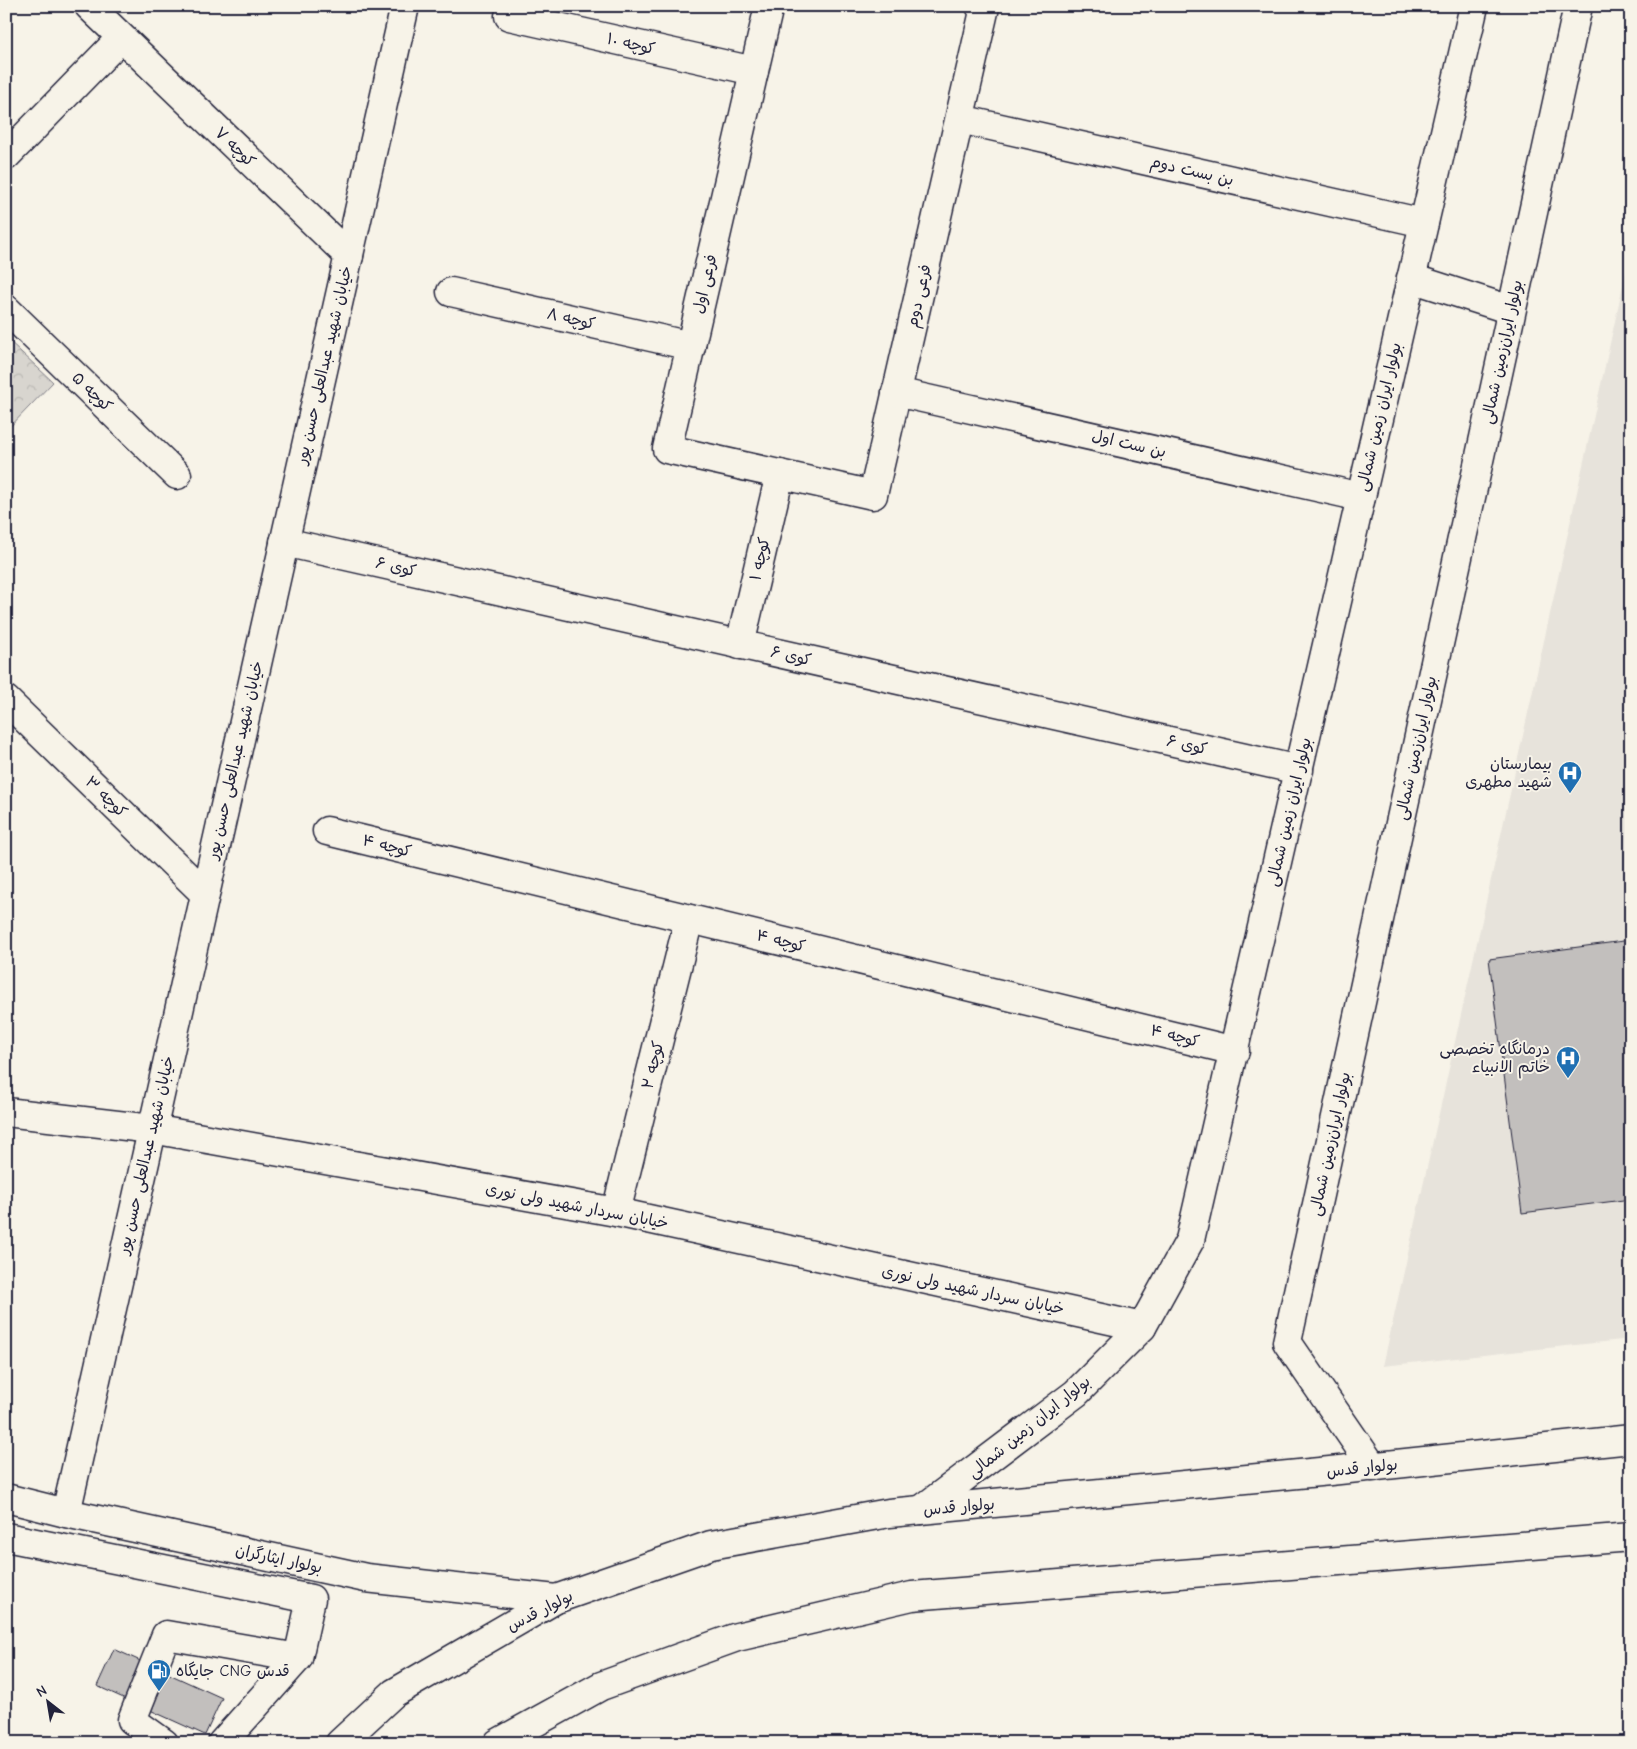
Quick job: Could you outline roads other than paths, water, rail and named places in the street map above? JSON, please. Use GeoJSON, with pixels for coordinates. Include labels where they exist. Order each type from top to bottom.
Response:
{"type":"FeatureCollection","features":[{"type":"Feature","properties":{"kind":"street","name":"کوچه ۷"},"geometry":{"type":"LineString","coordinates":[[89,6],[349,256]]}},
{"type":"Feature","properties":{"kind":"street","name":"خیابان شهید عبدالعلی حسن پور"},"geometry":{"type":"LineString","coordinates":[[66,1513],[405,6]]}},
{"type":"Feature","properties":{"kind":"street","name":"فرعی اول"},"geometry":{"type":"LineString","coordinates":[[769,6],[667,449],[780,474]]}},
{"type":"Feature","properties":{"kind":"street","name":"فرعی دوم"},"geometry":{"type":"LineString","coordinates":[[780,474],[873,495],[985,7],[980,6]]}},
{"type":"Feature","properties":{"kind":"street","name":"بولوار ایران زمین شمالی"},"geometry":{"type":"LineString","coordinates":[[921,1510],[1076,1394],[1142,1327],[1190,1240],[1474,6]]}},
{"type":"Feature","properties":{"kind":"street","name":"بولوار ایران‌زمین شمالی"},"geometry":{"type":"LineString","coordinates":[[1374,1467],[1287,1342],[1578,6]]}},
{"type":"Feature","properties":{"kind":"street","name":"کوچه ۱۰"},"geometry":{"type":"LineString","coordinates":[[509,16],[754,71]]}},
{"type":"Feature","properties":{"kind":"street"},"geometry":{"type":"LineString","coordinates":[[6,156],[121,38]]}},
{"type":"Feature","properties":{"kind":"street","name":"بن بست دوم"},"geometry":{"type":"LineString","coordinates":[[960,119],[1424,223]]}},
{"type":"Feature","properties":{"kind":"street"},"geometry":{"type":"LineString","coordinates":[[1411,278],[1512,310]]}},
{"type":"Feature","properties":{"kind":"street","name":"کوچه ۸"},"geometry":{"type":"LineString","coordinates":[[451,292],[691,346]]}},
{"type":"Feature","properties":{"kind":"street","name":"کوچه ۵"},"geometry":{"type":"LineString","coordinates":[[6,309],[177,475]]}},
{"type":"Feature","properties":{"kind":"street","name":"بن ست اول"},"geometry":{"type":"LineString","coordinates":[[896,392],[1361,497]]}},
{"type":"Feature","properties":{"kind":"street","name":"کوچه ۱"},"geometry":{"type":"LineString","coordinates":[[740,645],[780,474]]}},
{"type":"Feature","properties":{"kind":"street","name":"کوی ۶"},"geometry":{"type":"LineString","coordinates":[[284,542],[1299,770]]}},
{"type":"Feature","properties":{"kind":"street","name":"کوچه ۳"},"geometry":{"type":"LineString","coordinates":[[6,700],[205,894]]}},
{"type":"Feature","properties":{"kind":"street","name":"کوچه ۴"},"geometry":{"type":"LineString","coordinates":[[327,831],[1235,1051]]}},
{"type":"Feature","properties":{"kind":"street","name":"کوچه ۲"},"geometry":{"type":"LineString","coordinates":[[616,1212],[689,919]]}},
{"type":"Feature","properties":{"kind":"street","name":"خیابان سردار شهید ولی نوری"},"geometry":{"type":"LineString","coordinates":[[6,1112],[152,1129],[616,1212],[1142,1327]]}},
{"type":"Feature","properties":{"kind":"street","name":"بولوار قدس"},"geometry":{"type":"LineString","coordinates":[[340,1743],[394,1693],[556,1599],[710,1545],[889,1513],[1374,1467],[1631,1439]]}},
{"type":"Feature","properties":{"kind":"street","name":"بولوار ایثارگران"},"geometry":{"type":"LineString","coordinates":[[6,1498],[66,1513],[366,1578],[556,1599]]}},
{"type":"Feature","properties":{"kind":"street"},"geometry":{"type":"LineString","coordinates":[[6,1537],[311,1599],[298,1658],[222,1743]]}},
{"type":"Feature","properties":{"kind":"street"},"geometry":{"type":"LineString","coordinates":[[498,1743],[601,1686],[737,1638],[912,1596],[1631,1538]]}},
{"type":"Feature","properties":{"kind":"street"},"geometry":{"type":"LineString","coordinates":[[164,1743],[132,1720],[166,1634],[298,1658]]}},
{"type":"Feature","properties":{"kind":"place","name":"بیمارستان شهید مطهری"},"geometry":{"type":"Point","coordinates":[1570,794]}},
{"type":"Feature","properties":{"kind":"place","name":"درمانگاه تخصصی خاتم الانبیاء"},"geometry":{"type":"Point","coordinates":[1568,1079]}},
{"type":"Feature","properties":{"kind":"place","name":"جایگاه CNG قدس"},"geometry":{"type":"Point","coordinates":[159,1692]}}]}
